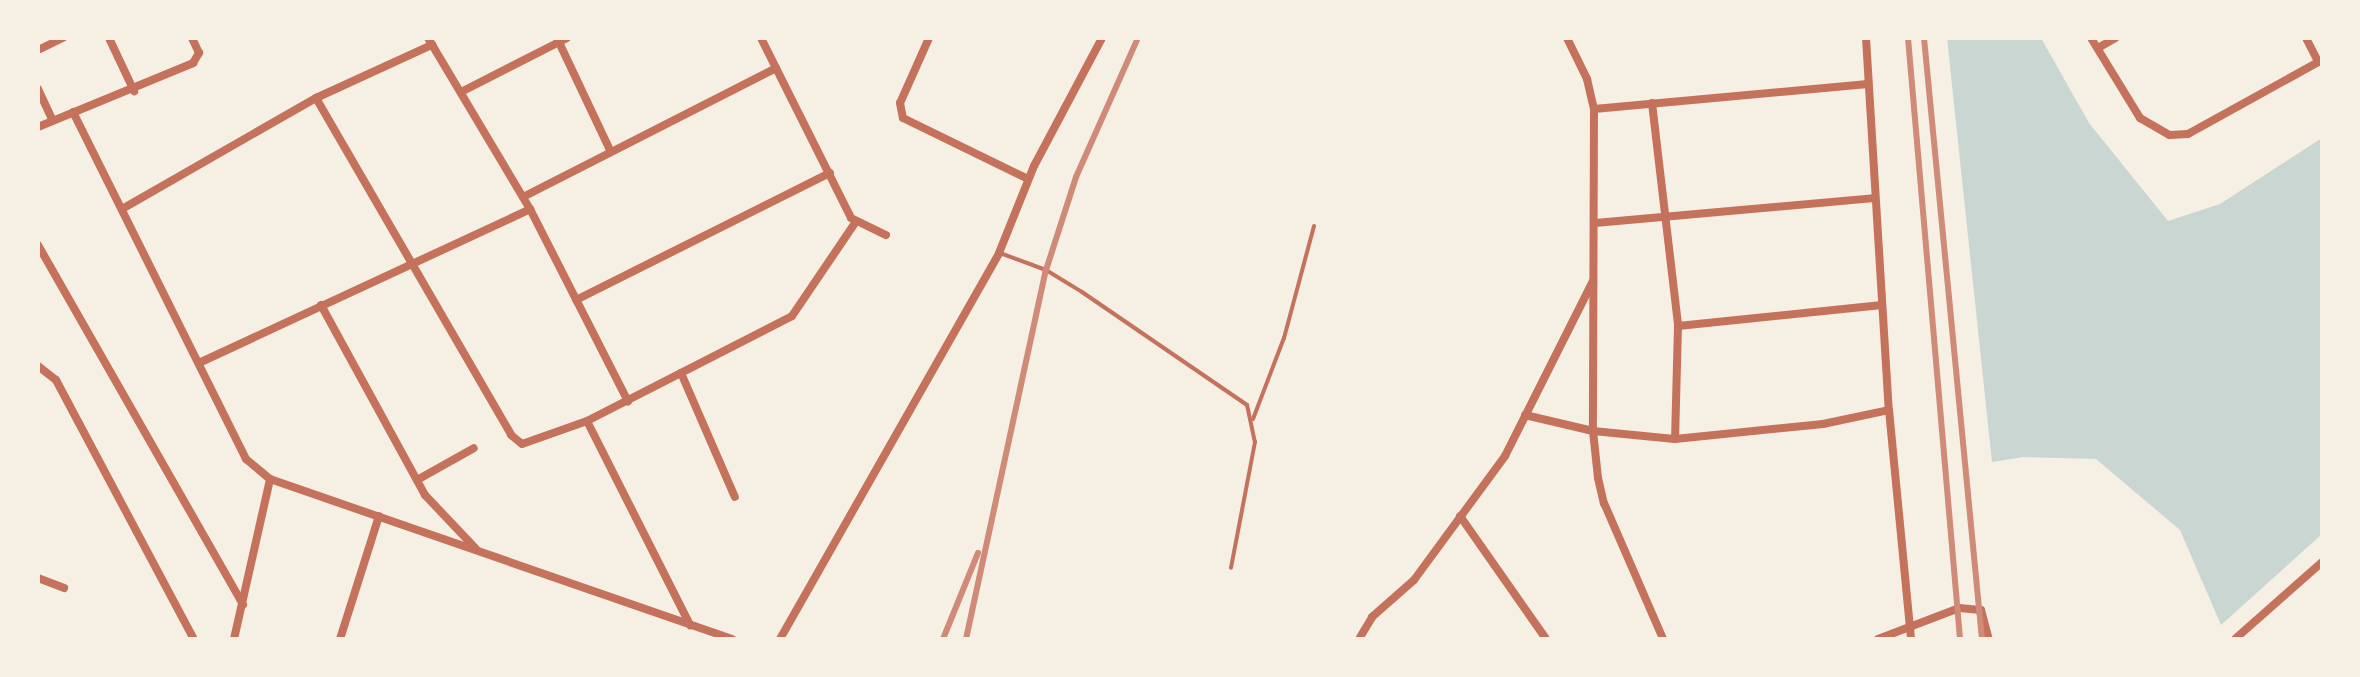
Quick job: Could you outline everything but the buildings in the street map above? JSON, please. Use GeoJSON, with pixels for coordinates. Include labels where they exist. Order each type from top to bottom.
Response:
{"type":"FeatureCollection","features":[{"type":"Feature","properties":{"kind":"street"},"geometry":{"type":"LineString","coordinates":[[38,50],[63,38]]}},
{"type":"Feature","properties":{"kind":"street"},"geometry":{"type":"LineString","coordinates":[[109,38],[134,91]]}},
{"type":"Feature","properties":{"kind":"street"},"geometry":{"type":"LineString","coordinates":[[38,127],[134,91],[193,63],[199,53],[192,38]]}},
{"type":"Feature","properties":{"kind":"street"},"geometry":{"type":"LineString","coordinates":[[761,38],[855,223],[886,235]]}},
{"type":"Feature","properties":{"kind":"street"},"geometry":{"type":"LineString","coordinates":[[929,38],[900,103],[903,118],[1028,179]]}},
{"type":"Feature","properties":{"kind":"street"},"geometry":{"type":"LineString","coordinates":[[780,639],[999,253],[1028,179],[1102,38]]}},
{"type":"Feature","properties":{"kind":"street"},"geometry":{"type":"LineString","coordinates":[[1567,38],[1587,79],[1594,109],[1593,431],[1604,503],[1663,639]]}},
{"type":"Feature","properties":{"kind":"street"},"geometry":{"type":"LineString","coordinates":[[1866,38],[1889,410],[1911,639]]}},
{"type":"Feature","properties":{"kind":"street"},"geometry":{"type":"LineString","coordinates":[[2091,38],[2140,118],[2170,135],[2188,134],[2320,61],[2306,38]]}},
{"type":"Feature","properties":{"kind":"street"},"geometry":{"type":"LineString","coordinates":[[2098,48],[2115,38]]}},
{"type":"Feature","properties":{"kind":"street"},"geometry":{"type":"LineString","coordinates":[[461,92],[560,39],[611,152]]}},
{"type":"Feature","properties":{"kind":"street"},"geometry":{"type":"LineString","coordinates":[[122,209],[316,98],[430,42],[530,209],[628,401]]}},
{"type":"Feature","properties":{"kind":"street"},"geometry":{"type":"LineString","coordinates":[[523,197],[776,68]]}},
{"type":"Feature","properties":{"kind":"street"},"geometry":{"type":"LineString","coordinates":[[1594,109],[1868,84]]}},
{"type":"Feature","properties":{"kind":"street"},"geometry":{"type":"LineString","coordinates":[[38,89],[53,121]]}},
{"type":"Feature","properties":{"kind":"street"},"geometry":{"type":"LineString","coordinates":[[316,98],[516,441],[531,444],[587,421],[803,306],[855,223]]}},
{"type":"Feature","properties":{"kind":"street"},"geometry":{"type":"LineString","coordinates":[[1652,103],[1678,326],[1675,439]]}},
{"type":"Feature","properties":{"kind":"street"},"geometry":{"type":"LineString","coordinates":[[73,112],[201,362],[246,459],[270,479],[732,639]]}},
{"type":"Feature","properties":{"kind":"street"},"geometry":{"type":"LineString","coordinates":[[576,300],[830,173]]}},
{"type":"Feature","properties":{"kind":"street"},"geometry":{"type":"LineString","coordinates":[[1595,223],[1874,198]]}},
{"type":"Feature","properties":{"kind":"street"},"geometry":{"type":"LineString","coordinates":[[201,362],[530,209]]}},
{"type":"Feature","properties":{"kind":"street"},"geometry":{"type":"LineString","coordinates":[[38,245],[243,605]]}},
{"type":"Feature","properties":{"kind":"street"},"geometry":{"type":"LineString","coordinates":[[1359,639],[1372,617],[1414,580],[1505,456],[1594,278]]}},
{"type":"Feature","properties":{"kind":"street"},"geometry":{"type":"LineString","coordinates":[[321,305],[434,508],[480,552]]}},
{"type":"Feature","properties":{"kind":"street"},"geometry":{"type":"LineString","coordinates":[[1678,326],[1882,305]]}},
{"type":"Feature","properties":{"kind":"street"},"geometry":{"type":"LineString","coordinates":[[38,366],[56,380],[194,639]]}},
{"type":"Feature","properties":{"kind":"street"},"geometry":{"type":"LineString","coordinates":[[681,373],[735,497]]}},
{"type":"Feature","properties":{"kind":"street"},"geometry":{"type":"LineString","coordinates":[[1525,415],[1593,431],[1675,439],[1823,424],[1889,410]]}},
{"type":"Feature","properties":{"kind":"street"},"geometry":{"type":"LineString","coordinates":[[587,421],[690,625]]}},
{"type":"Feature","properties":{"kind":"street"},"geometry":{"type":"LineString","coordinates":[[417,480],[474,448]]}},
{"type":"Feature","properties":{"kind":"street"},"geometry":{"type":"LineString","coordinates":[[234,639],[270,479]]}},
{"type":"Feature","properties":{"kind":"street"},"geometry":{"type":"LineString","coordinates":[[340,639],[379,516]]}},
{"type":"Feature","properties":{"kind":"street"},"geometry":{"type":"LineString","coordinates":[[1460,516],[1546,639]]}},
{"type":"Feature","properties":{"kind":"street"},"geometry":{"type":"LineString","coordinates":[[2236,639],[2322,562]]}},
{"type":"Feature","properties":{"kind":"street"},"geometry":{"type":"LineString","coordinates":[[38,578],[64,588]]}},
{"type":"Feature","properties":{"kind":"street"},"geometry":{"type":"LineString","coordinates":[[1878,639],[1959,608],[1981,610],[1989,639]]}},
{"type":"Feature","properties":{"kind":"lane"},"geometry":{"type":"LineString","coordinates":[[1253,419],[1284,338],[1314,226]]}},
{"type":"Feature","properties":{"kind":"lane"},"geometry":{"type":"LineString","coordinates":[[999,253],[1046,270],[1082,292],[1247,405],[1253,419],[1255,442],[1231,568]]}},
{"type":"Feature","properties":{"kind":"shaded area"},"geometry":{"type":"Polygon","coordinates":[[[1947,38],[2041,38],[2089,123],[2168,221],[2220,204],[2322,138],[2322,534],[2221,625],[2180,530],[2096,459],[2024,457],[1992,462],[1947,38]]]}},
{"type":"Feature","properties":{"kind":"railway"},"geometry":{"type":"LineString","coordinates":[[966,639],[1046,270],[1076,177],[1138,38]]}},
{"type":"Feature","properties":{"kind":"railway"},"geometry":{"type":"LineString","coordinates":[[1908,38],[1960,639]]}},
{"type":"Feature","properties":{"kind":"railway"},"geometry":{"type":"LineString","coordinates":[[1924,38],[1982,639]]}},
{"type":"Feature","properties":{"kind":"railway"},"geometry":{"type":"LineString","coordinates":[[943,639],[978,553]]}}]}
